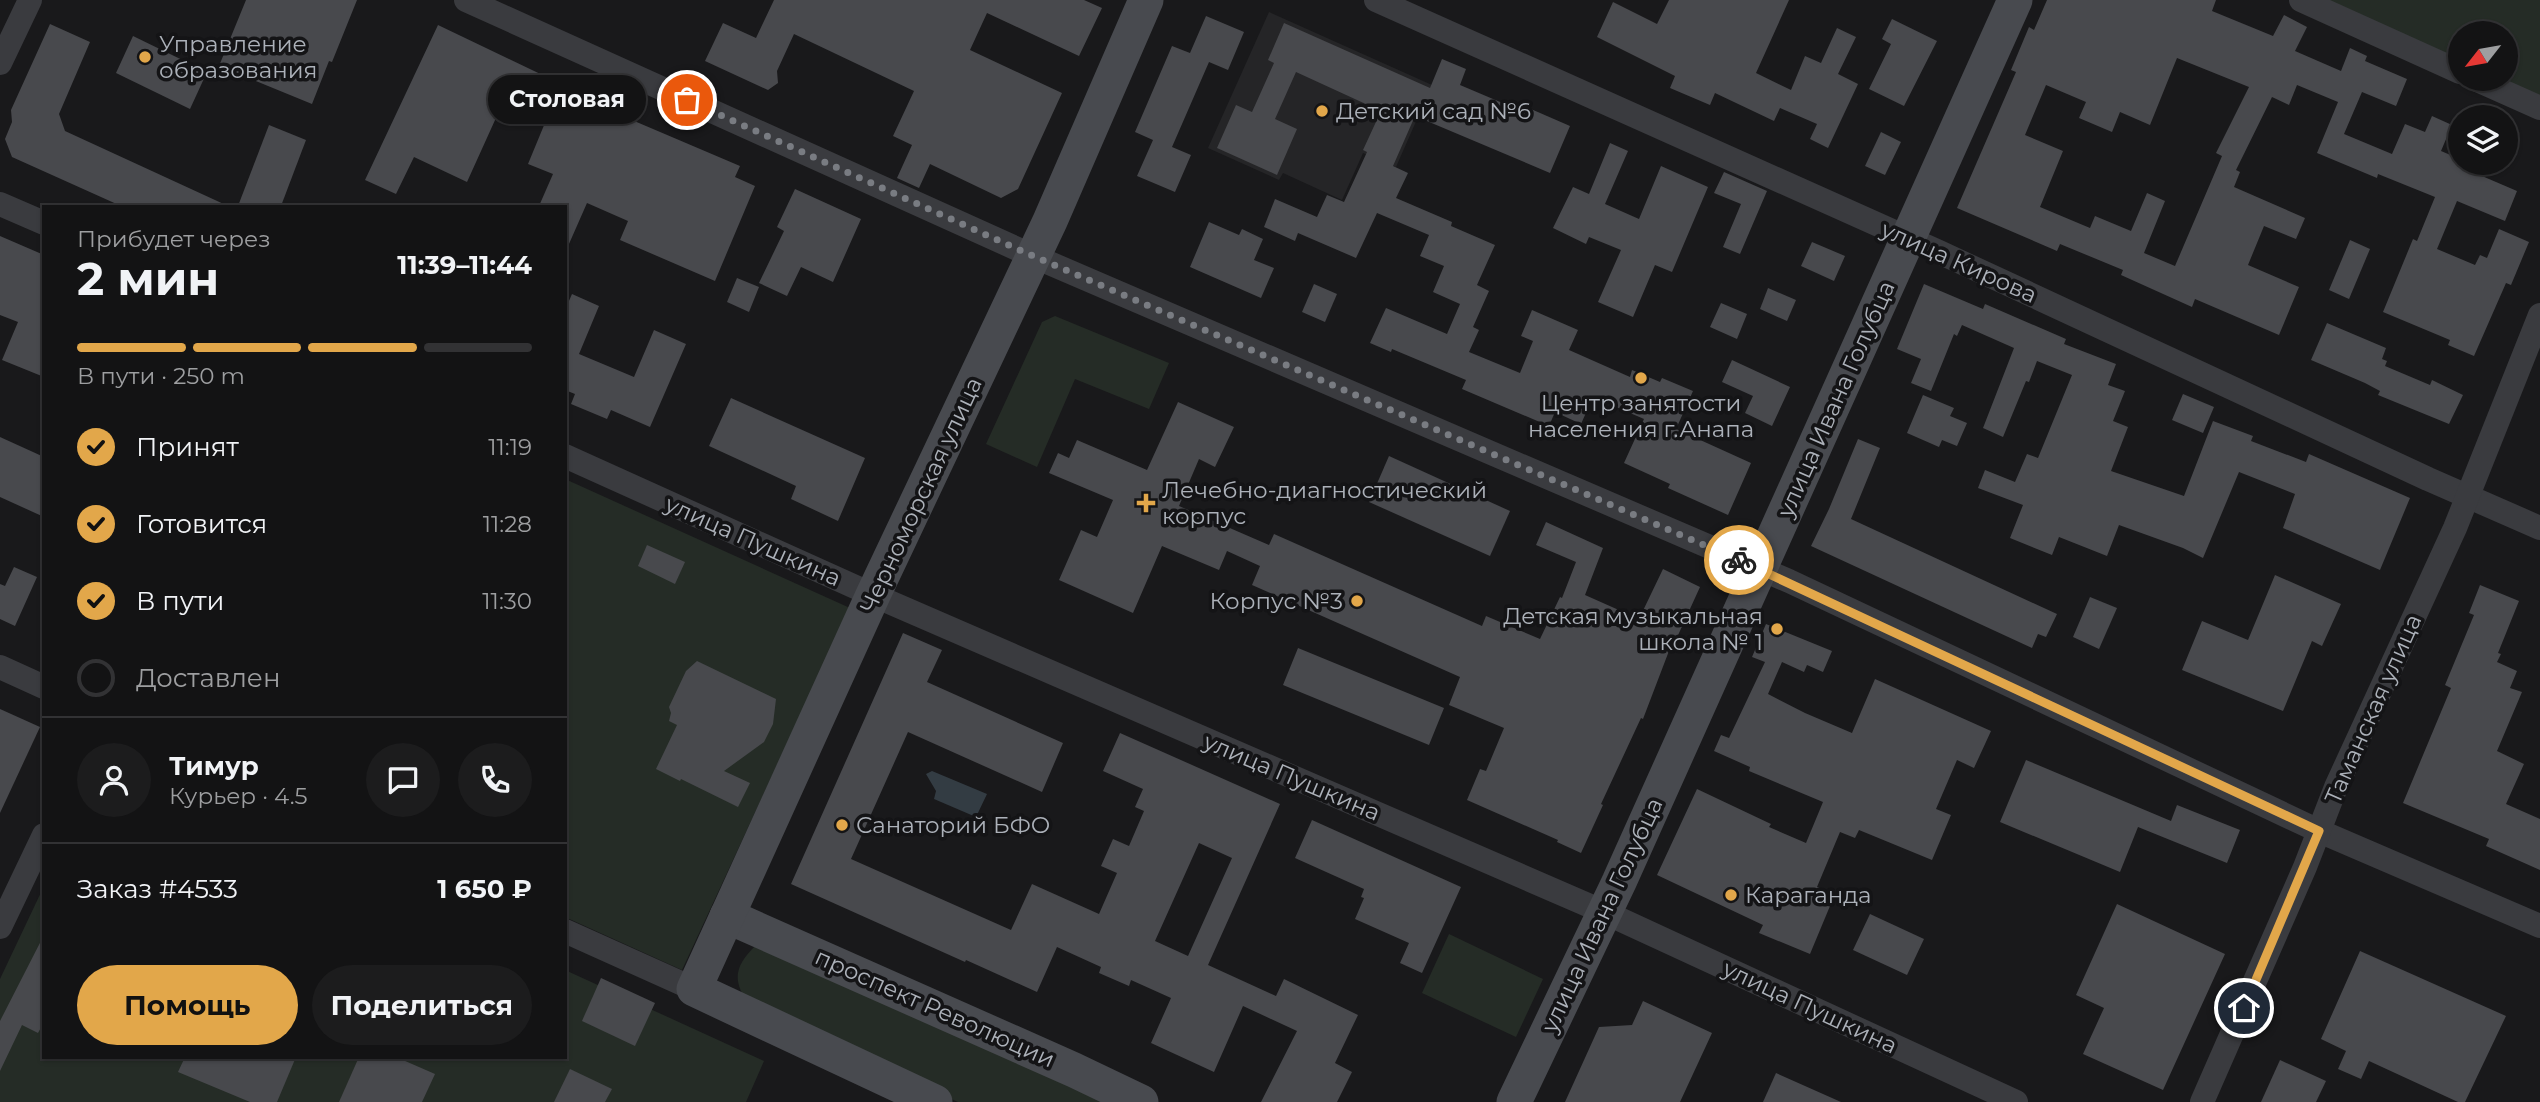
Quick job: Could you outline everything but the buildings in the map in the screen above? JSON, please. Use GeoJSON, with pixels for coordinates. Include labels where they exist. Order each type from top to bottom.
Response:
{"type":"FeatureCollection","features":[{"type":"Feature","properties":{"kind":"street"},"geometry":{"type":"LineString","coordinates":[[0,63],[30,0]]}},
{"type":"Feature","properties":{"kind":"street"},"geometry":{"type":"LineString","coordinates":[[466,0],[1033,256],[1761,569],[2319,831],[2540,926]]}},
{"type":"Feature","properties":{"kind":"street","name":"Черноморская улица"},"geometry":{"type":"LineString","coordinates":[[694,989],[873,595],[1033,256],[1146,0]]}},
{"type":"Feature","properties":{"kind":"street","name":"улица Кирова"},"geometry":{"type":"LineString","coordinates":[[1376,0],[1907,237],[2540,528]]}},
{"type":"Feature","properties":{"kind":"street","name":"улица Ивана Голубца"},"geometry":{"type":"LineString","coordinates":[[1514,1102],[1761,569],[2015,0]]}},
{"type":"Feature","properties":{"kind":"street"},"geometry":{"type":"LineString","coordinates":[[2301,0],[2448,67]]}},
{"type":"Feature","properties":{"kind":"street"},"geometry":{"type":"LineString","coordinates":[[2502,91],[2540,108]]}},
{"type":"Feature","properties":{"kind":"street"},"geometry":{"type":"LineString","coordinates":[[0,204],[42,222]]}},
{"type":"Feature","properties":{"kind":"street","name":"Таманская улица"},"geometry":{"type":"LineString","coordinates":[[2203,1102],[2336,787],[2455,528],[2540,315]]}},
{"type":"Feature","properties":{"kind":"street","name":"улица Пушкина"},"geometry":{"type":"LineString","coordinates":[[567,457],[873,595],[1604,912],[2016,1102]]}},
{"type":"Feature","properties":{"kind":"street"},"geometry":{"type":"LineString","coordinates":[[0,667],[42,686]]}},
{"type":"Feature","properties":{"kind":"street"},"geometry":{"type":"LineString","coordinates":[[0,926],[42,839]]}},
{"type":"Feature","properties":{"kind":"street","name":"проспект Революции"},"geometry":{"type":"LineString","coordinates":[[727,916],[1141,1102]]}},
{"type":"Feature","properties":{"kind":"street"},"geometry":{"type":"LineString","coordinates":[[567,932],[935,1102]]}},
{"type":"Feature","properties":{"kind":"shaded area"},"geometry":{"type":"Polygon","coordinates":[[[2318,0],[2540,0],[2540,103],[2514,91],[2518,91],[2518,21],[2448,21],[2448,60],[2318,0]]]}},
{"type":"Feature","properties":{"kind":"shaded area","name":"Детский сад №6"},"geometry":{"type":"Polygon","coordinates":[[[1269,12],[1432,85],[1396,167],[1363,153],[1342,200],[1283,173],[1279,180],[1208,148],[1269,12]]]}},
{"type":"Feature","properties":{"kind":"shaded area"},"geometry":{"type":"Polygon","coordinates":[[[1055,316],[1169,363],[1149,409],[1075,379],[1037,467],[986,444],[1042,322],[1055,316]]]}},
{"type":"Feature","properties":{"kind":"shaded area"},"geometry":{"type":"Polygon","coordinates":[[[567,480],[850,608],[682,970],[567,918],[567,480]]]}},
{"type":"Feature","properties":{"kind":"shaded area"},"geometry":{"type":"Polygon","coordinates":[[[932,771],[987,794],[976,817],[934,799],[936,791],[926,774],[932,771]]]}},
{"type":"Feature","properties":{"kind":"shaded area"},"geometry":{"type":"Polygon","coordinates":[[[42,890],[42,1059],[567,1059],[567,971],[764,1061],[746,1102],[0,1102],[0,979],[42,890]]]}},
{"type":"Feature","properties":{"kind":"shaded area"},"geometry":{"type":"Polygon","coordinates":[[[1449,934],[1543,979],[1516,1037],[1422,993],[1449,934]]]}},
{"type":"Feature","properties":{"kind":"shaded area"},"geometry":{"type":"Polygon","coordinates":[[[756,945],[1117,1102],[958,1102],[749,1005],[740,988],[738,974],[743,960],[756,945]]]}},
{"type":"Feature","properties":{"kind":"way so far"},"geometry":{"type":"LineString","coordinates":[[687,100],[1033,256],[1739,560]]}},
{"type":"Feature","properties":{"kind":"place","name":"Управление образования"},"geometry":{"type":"Point","coordinates":[145,57]}},
{"type":"Feature","properties":{"kind":"place","name":"Столовая"},"geometry":{"type":"Point","coordinates":[687,100]}},
{"type":"Feature","properties":{"kind":"place","name":"Детский сад №6"},"geometry":{"type":"Point","coordinates":[1322,111]}},
{"type":"Feature","properties":{"kind":"place","name":"Центр занятости населения г.Анапа"},"geometry":{"type":"Point","coordinates":[1641,378]}},
{"type":"Feature","properties":{"kind":"place","name":"Лечебно-диагностический корпус"},"geometry":{"type":"Point","coordinates":[1146,503]}},
{"type":"Feature","properties":{"kind":"place","name":"Корпус №3"},"geometry":{"type":"Point","coordinates":[1357,601]}},
{"type":"Feature","properties":{"kind":"place","name":"Детская музыкальная школа № 1"},"geometry":{"type":"Point","coordinates":[1777,629]}},
{"type":"Feature","properties":{"kind":"place","name":"Санаторий БФО"},"geometry":{"type":"Point","coordinates":[842,825]}},
{"type":"Feature","properties":{"kind":"place","name":"Караганда"},"geometry":{"type":"Point","coordinates":[1731,895]}},
{"type":"Feature","properties":{"kind":"route"},"geometry":{"type":"LineString","coordinates":[[1739,560],[1789,581],[2319,831],[2244,1008]]}}]}
